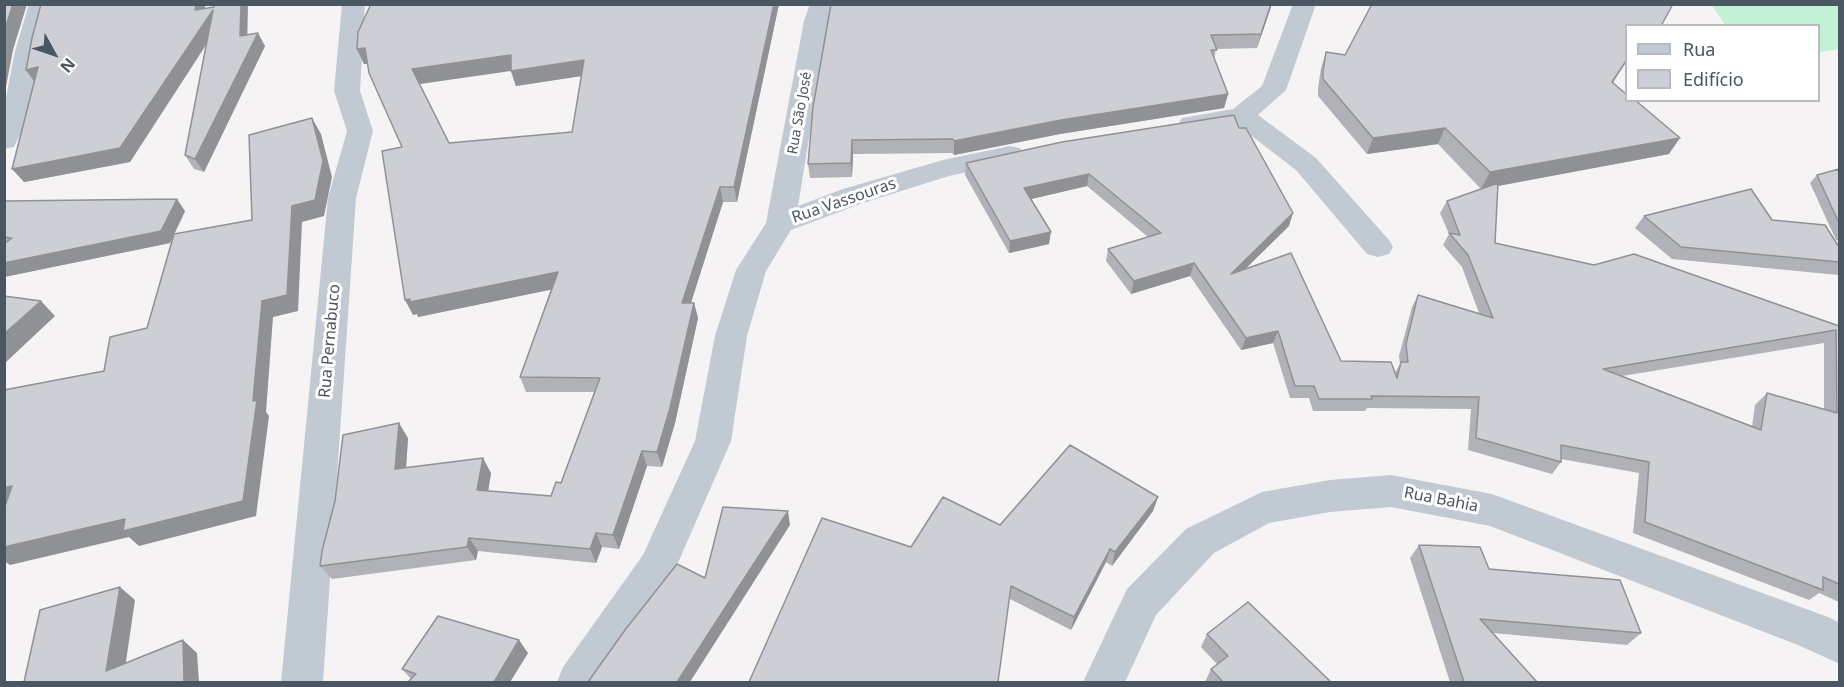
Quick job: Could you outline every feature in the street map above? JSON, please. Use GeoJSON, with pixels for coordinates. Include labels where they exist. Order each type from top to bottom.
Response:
{"type":"FeatureCollection","features":[{"type":"Feature","properties":{"kind":"street"},"geometry":{"type":"LineString","coordinates":[[4,141],[16,117],[27,51],[41,4]]}},
{"type":"Feature","properties":{"kind":"street","name":"Rua Pernabuco"},"geometry":{"type":"LineString","coordinates":[[302,682],[342,198],[360,131],[347,91],[354,4]]}},
{"type":"Feature","properties":{"kind":"street","name":"Rua São José"},"geometry":{"type":"LineString","coordinates":[[781,223],[816,21],[822,4]]}},
{"type":"Feature","properties":{"kind":"street"},"geometry":{"type":"LineString","coordinates":[[1167,128],[1241,115],[1273,90],[1305,4]]}},
{"type":"Feature","properties":{"kind":"street"},"geometry":{"type":"LineString","coordinates":[[1241,115],[1306,164],[1378,247]]}},
{"type":"Feature","properties":{"kind":"street","name":"Rua Vassouras"},"geometry":{"type":"LineString","coordinates":[[578,682],[657,567],[713,441],[731,336],[751,270],[781,223],[853,196],[943,169],[1036,149]]}},
{"type":"Feature","properties":{"kind":"street","name":"Rua Bahia"},"geometry":{"type":"LineString","coordinates":[[1104,682],[1141,602],[1200,541],[1262,508],[1330,496],[1391,491],[1492,510],[1614,558],[1813,631],[1839,644]]}},
{"type":"Feature","properties":{"kind":"green space"},"geometry":{"type":"Polygon","coordinates":[[[1712,5],[1839,5],[1839,49],[1820,52],[1820,24],[1724,24],[1712,5]]]}},
{"type":"Feature","properties":{"kind":"building"},"geometry":{"type":"Polygon","coordinates":[[[4,4],[13,4],[4,32],[4,4]]]}},
{"type":"Feature","properties":{"kind":"building"},"geometry":{"type":"Polygon","coordinates":[[[41,4],[196,4],[195,10],[214,7],[214,4],[241,4],[240,36],[258,33],[195,159],[185,155],[213,10],[120,148],[12,169],[38,67],[26,70],[41,4]]]}},
{"type":"Feature","properties":{"kind":"building"},"geometry":{"type":"Polygon","coordinates":[[[371,4],[774,4],[734,187],[720,187],[682,303],[694,303],[670,408],[657,452],[642,451],[613,535],[596,533],[590,549],[469,538],[467,547],[320,566],[335,501],[343,435],[399,423],[395,469],[483,458],[477,490],[551,496],[556,482],[561,483],[600,378],[520,377],[558,272],[410,302],[410,299],[405,300],[382,151],[402,147],[369,73],[365,48],[357,49],[358,32],[371,4]],[[511,55],[412,69],[449,143],[572,132],[584,60],[511,71],[511,55]]]}},
{"type":"Feature","properties":{"kind":"building"},"geometry":{"type":"Polygon","coordinates":[[[831,4],[1271,4],[1261,34],[1211,35],[1217,50],[1211,50],[1228,94],[1061,120],[954,141],[953,139],[852,140],[851,163],[808,164],[813,107],[831,4]]]}},
{"type":"Feature","properties":{"kind":"building"},"geometry":{"type":"Polygon","coordinates":[[[1372,4],[1673,4],[1662,24],[1625,24],[1625,62],[1612,82],[1625,93],[1625,102],[1637,102],[1680,138],[1490,172],[1445,128],[1373,138],[1323,79],[1326,52],[1345,55],[1372,4]]]}},
{"type":"Feature","properties":{"kind":"building"},"geometry":{"type":"Polygon","coordinates":[[[1234,115],[1239,128],[1246,128],[1293,213],[1231,274],[1291,253],[1341,361],[1391,362],[1397,378],[1401,362],[1408,362],[1406,344],[1418,295],[1493,318],[1468,255],[1449,233],[1460,235],[1447,201],[1498,183],[1495,243],[1594,265],[1634,254],[1839,326],[1839,584],[1823,577],[1823,590],[1645,522],[1649,462],[1561,445],[1561,462],[1476,438],[1479,397],[1371,396],[1372,399],[1319,399],[1314,386],[1295,386],[1278,331],[1246,338],[1194,263],[1134,281],[1108,249],[1161,233],[1089,174],[1024,188],[1051,232],[1010,241],[966,163],[1062,142],[1234,115]],[[1836,330],[1603,369],[1761,430],[1767,393],[1837,413],[1836,330]]]}},
{"type":"Feature","properties":{"kind":"building"},"geometry":{"type":"Polygon","coordinates":[[[312,118],[323,161],[315,200],[292,206],[287,295],[262,301],[253,401],[257,400],[243,501],[123,531],[125,519],[4,547],[4,509],[12,486],[4,488],[4,390],[104,371],[110,337],[147,328],[174,234],[252,220],[249,135],[312,118]]]}},
{"type":"Feature","properties":{"kind":"building"},"geometry":{"type":"Polygon","coordinates":[[[1839,169],[1839,223],[1817,175],[1839,169]]]}},
{"type":"Feature","properties":{"kind":"building"},"geometry":{"type":"Polygon","coordinates":[[[1751,189],[1772,220],[1825,225],[1839,247],[1839,262],[1681,247],[1644,216],[1751,189]]]}},
{"type":"Feature","properties":{"kind":"building"},"geometry":{"type":"Polygon","coordinates":[[[177,199],[161,231],[4,263],[4,244],[12,238],[4,237],[4,201],[177,199]]]}},
{"type":"Feature","properties":{"kind":"building"},"geometry":{"type":"Polygon","coordinates":[[[4,296],[41,301],[4,334],[4,296]]]}},
{"type":"Feature","properties":{"kind":"building"},"geometry":{"type":"Polygon","coordinates":[[[1070,445],[1158,497],[1115,552],[1110,549],[1074,617],[1011,586],[998,682],[749,682],[822,518],[911,547],[943,497],[1000,525],[1070,445]]]}},
{"type":"Feature","properties":{"kind":"building"},"geometry":{"type":"Polygon","coordinates":[[[723,507],[788,511],[677,682],[588,682],[677,564],[705,578],[723,507]]]}},
{"type":"Feature","properties":{"kind":"building"},"geometry":{"type":"Polygon","coordinates":[[[1419,545],[1480,547],[1489,569],[1620,580],[1641,633],[1480,619],[1537,682],[1464,682],[1419,545]]]}},
{"type":"Feature","properties":{"kind":"building"},"geometry":{"type":"Polygon","coordinates":[[[120,587],[106,671],[183,640],[184,682],[24,682],[40,610],[120,587]]]}},
{"type":"Feature","properties":{"kind":"building"},"geometry":{"type":"Polygon","coordinates":[[[1248,602],[1331,682],[1223,682],[1211,669],[1228,656],[1207,634],[1248,602]]]}},
{"type":"Feature","properties":{"kind":"building"},"geometry":{"type":"Polygon","coordinates":[[[438,616],[519,640],[494,682],[408,682],[416,674],[402,669],[438,616]]]}}]}
